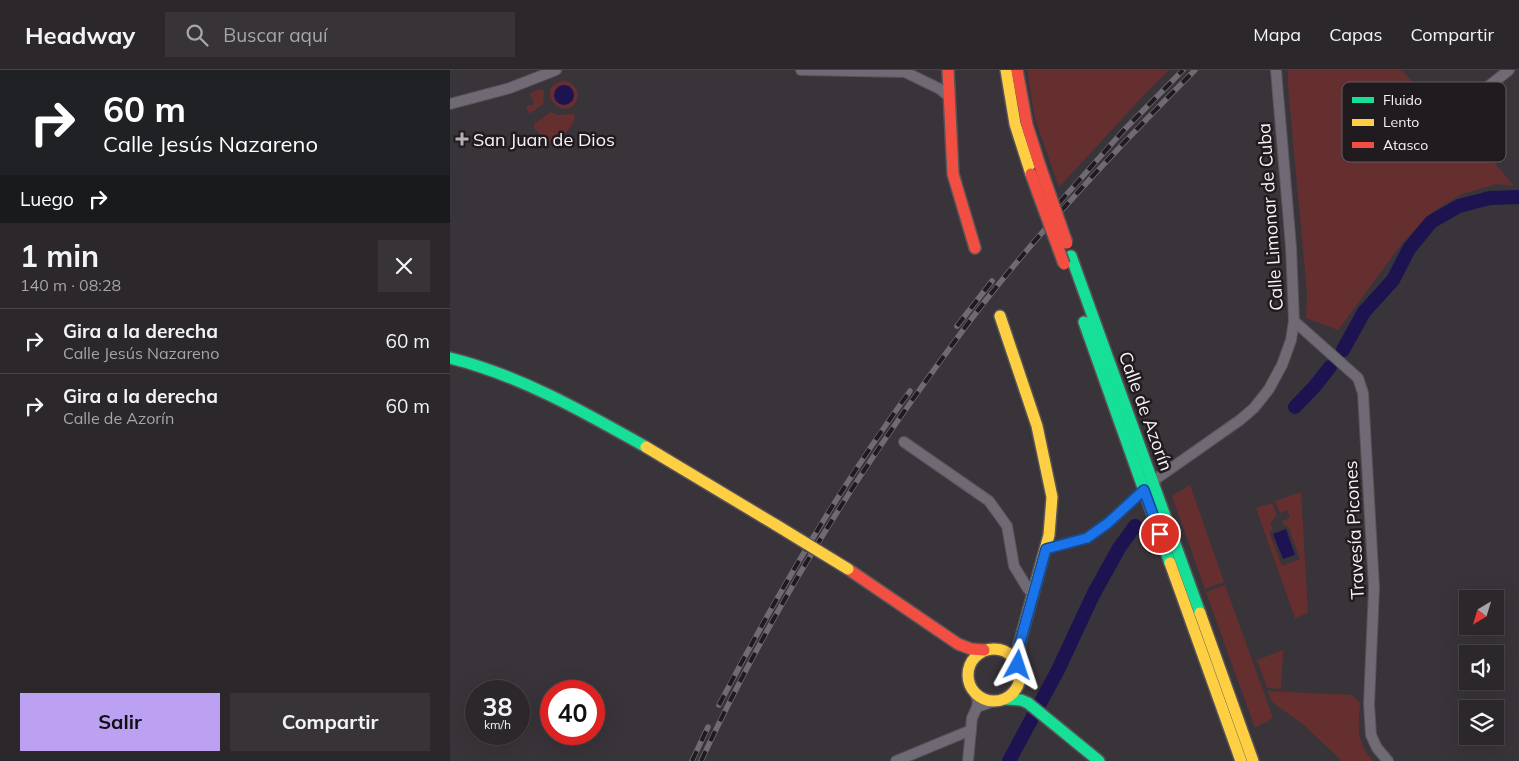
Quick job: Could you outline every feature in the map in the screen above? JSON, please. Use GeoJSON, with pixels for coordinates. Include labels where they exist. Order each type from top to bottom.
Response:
{"type":"FeatureCollection","features":[{"type":"Feature","properties":{"kind":"main road"},"geometry":{"type":"LineString","coordinates":[[948,70],[952,174],[975,248]]}},
{"type":"Feature","properties":{"kind":"main road","name":"Calle de Azorín"},"geometry":{"type":"LineString","coordinates":[[1006,70],[1015,124],[1031,174],[1068,260],[1153,480],[1253,761]]}},
{"type":"Feature","properties":{"kind":"main road","name":"Calle de Azorín"},"geometry":{"type":"LineString","coordinates":[[1016,70],[1027,125],[1068,260],[1144,490],[1241,761]]}},
{"type":"Feature","properties":{"kind":"main road"},"geometry":{"type":"LineString","coordinates":[[1000,316],[1037,426],[1052,497],[1049,535],[1019,646],[1018,665]]}},
{"type":"Feature","properties":{"kind":"main road"},"geometry":{"type":"LineString","coordinates":[[450,358],[521,382],[588,415],[848,569],[958,644],[971,649],[1002,650],[1012,656],[1020,671],[1020,691],[1030,705],[1099,761]]}},
{"type":"Feature","properties":{"kind":"main road"},"geometry":{"type":"LineString","coordinates":[[967,672],[971,661],[990,649],[1008,646],[1022,634]]}},
{"type":"Feature","properties":{"kind":"main road"},"geometry":{"type":"LineString","coordinates":[[958,644],[965,657],[968,684],[975,694],[991,702],[1006,699],[1021,700],[1030,705]]}},
{"type":"Feature","properties":{"kind":"main road"},"geometry":{"type":"LineString","coordinates":[[1006,699],[1012,695],[1019,683]]}},
{"type":"Feature","properties":{"kind":"street"},"geometry":{"type":"LineString","coordinates":[[450,104],[510,88],[556,70]]}},
{"type":"Feature","properties":{"kind":"street"},"geometry":{"type":"LineString","coordinates":[[801,70],[905,72],[940,89],[948,96]]}},
{"type":"Feature","properties":{"kind":"street","name":"Calle Limonar de Cuba"},"geometry":{"type":"LineString","coordinates":[[1153,480],[1240,420],[1254,408],[1269,389],[1282,365],[1291,340],[1294,321],[1291,248],[1276,70]]}},
{"type":"Feature","properties":{"kind":"street"},"geometry":{"type":"LineString","coordinates":[[1495,82],[1510,70]]}},
{"type":"Feature","properties":{"kind":"street","name":"Travesía Picones"},"geometry":{"type":"LineString","coordinates":[[1294,321],[1358,378],[1363,393],[1374,588],[1369,704],[1371,734],[1376,748],[1388,761]]}},
{"type":"Feature","properties":{"kind":"street"},"geometry":{"type":"LineString","coordinates":[[904,442],[989,501],[1007,526],[1014,566],[1028,589],[1034,594]]}},
{"type":"Feature","properties":{"kind":"street"},"geometry":{"type":"LineString","coordinates":[[1046,549],[1087,538],[1108,523],[1144,490]]}},
{"type":"Feature","properties":{"kind":"street"},"geometry":{"type":"LineString","coordinates":[[968,761],[972,718],[978,700],[975,694]]}},
{"type":"Feature","properties":{"kind":"street"},"geometry":{"type":"LineString","coordinates":[[977,707],[991,702]]}},
{"type":"Feature","properties":{"kind":"street"},"geometry":{"type":"LineString","coordinates":[[896,761],[971,730]]}},
{"type":"Feature","properties":{"kind":"shaded area"},"geometry":{"type":"Polygon","coordinates":[[[1027,70],[1169,70],[1059,187],[1035,119],[1027,70]]]}},
{"type":"Feature","properties":{"kind":"shaded area"},"geometry":{"type":"Polygon","coordinates":[[[1288,70],[1402,70],[1413,82],[1342,82],[1342,162],[1494,162],[1514,186],[1497,184],[1462,194],[1432,212],[1403,242],[1338,330],[1306,318],[1307,293],[1288,70]]]}},
{"type":"Feature","properties":{"kind":"shaded area"},"geometry":{"type":"Polygon","coordinates":[[[562,81],[573,85],[578,95],[574,105],[568,109],[555,105],[551,99],[550,92],[553,86],[562,81]],[[566,85],[560,86],[557,102],[566,104],[570,102],[573,98],[570,87],[566,85]]]}},
{"type":"Feature","properties":{"kind":"shaded area"},"geometry":{"type":"Polygon","coordinates":[[[564,85],[571,88],[574,95],[571,102],[564,105],[557,102],[554,95],[557,88],[564,85]]]}},
{"type":"Feature","properties":{"kind":"shaded area"},"geometry":{"type":"Polygon","coordinates":[[[540,89],[544,91],[543,104],[529,113],[526,107],[533,105],[534,102],[529,94],[540,89]]]}},
{"type":"Feature","properties":{"kind":"shaded area"},"geometry":{"type":"Polygon","coordinates":[[[551,112],[558,115],[573,114],[575,117],[569,129],[553,144],[550,144],[534,128],[534,124],[551,112]]]}},
{"type":"Feature","properties":{"kind":"shaded area"},"geometry":{"type":"Polygon","coordinates":[[[1190,485],[1224,582],[1205,589],[1172,496],[1190,485]]]}},
{"type":"Feature","properties":{"kind":"shaded area"},"geometry":{"type":"Polygon","coordinates":[[[1301,492],[1308,613],[1295,618],[1256,508],[1272,503],[1277,516],[1270,522],[1273,530],[1269,532],[1282,566],[1300,559],[1288,526],[1284,526],[1282,521],[1290,518],[1287,510],[1280,513],[1275,501],[1301,492]]]}},
{"type":"Feature","properties":{"kind":"shaded area"},"geometry":{"type":"Polygon","coordinates":[[[1286,529],[1295,555],[1283,559],[1273,534],[1286,529]]]}},
{"type":"Feature","properties":{"kind":"shaded area"},"geometry":{"type":"Polygon","coordinates":[[[1225,585],[1273,718],[1255,728],[1206,592],[1225,585]]]}},
{"type":"Feature","properties":{"kind":"shaded area"},"geometry":{"type":"Polygon","coordinates":[[[1283,650],[1281,689],[1267,688],[1257,660],[1283,650]]]}},
{"type":"Feature","properties":{"kind":"shaded area"},"geometry":{"type":"Polygon","coordinates":[[[1267,691],[1352,695],[1360,703],[1359,734],[1361,741],[1367,754],[1373,761],[1342,761],[1305,726],[1272,702],[1267,691]]]}},
{"type":"Feature","properties":{"kind":"waterway"},"geometry":{"type":"LineString","coordinates":[[1343,350],[1364,312],[1393,280],[1409,249],[1431,222],[1459,206],[1490,198],[1519,197]]}},
{"type":"Feature","properties":{"kind":"waterway"},"geometry":{"type":"LineString","coordinates":[[1295,407],[1330,367]]}},
{"type":"Feature","properties":{"kind":"waterway"},"geometry":{"type":"LineString","coordinates":[[1009,761],[1058,670],[1093,595],[1119,548],[1135,526]]}},
{"type":"Feature","properties":{"kind":"railway"},"geometry":{"type":"LineString","coordinates":[[1059,203],[1123,131],[1183,70]]}},
{"type":"Feature","properties":{"kind":"railway"},"geometry":{"type":"LineString","coordinates":[[701,761],[749,665],[801,572],[858,480],[918,392],[981,307],[1038,237],[1141,124],[1195,70]]}},
{"type":"Feature","properties":{"kind":"railway"},"geometry":{"type":"LineString","coordinates":[[957,326],[992,281]]}},
{"type":"Feature","properties":{"kind":"railway"},"geometry":{"type":"LineString","coordinates":[[719,705],[809,544],[883,428],[910,391]]}},
{"type":"Feature","properties":{"kind":"railway"},"geometry":{"type":"LineString","coordinates":[[692,761],[708,727]]}},
{"type":"Feature","properties":{"kind":"traffic: fast"},"geometry":{"type":"LineString","coordinates":[[1071,256],[1200,613]]}},
{"type":"Feature","properties":{"kind":"traffic: fast"},"geometry":{"type":"LineString","coordinates":[[1084,322],[1170,563]]}},
{"type":"Feature","properties":{"kind":"traffic: fast"},"geometry":{"type":"LineString","coordinates":[[450,358],[476,365],[526,384],[575,408],[646,447]]}},
{"type":"Feature","properties":{"kind":"traffic: fast"},"geometry":{"type":"LineString","coordinates":[[1006,699],[1021,700],[1028,703],[1099,761]]}},
{"type":"Feature","properties":{"kind":"traffic: slow"},"geometry":{"type":"LineString","coordinates":[[1006,70],[1015,124],[1031,174]]}},
{"type":"Feature","properties":{"kind":"traffic: slow"},"geometry":{"type":"LineString","coordinates":[[1000,316],[1037,426],[1052,497],[1049,535],[1019,645],[1018,665]]}},
{"type":"Feature","properties":{"kind":"traffic: slow"},"geometry":{"type":"LineString","coordinates":[[646,447],[776,525]]}},
{"type":"Feature","properties":{"kind":"traffic: slow"},"geometry":{"type":"LineString","coordinates":[[776,525],[848,569]]}},
{"type":"Feature","properties":{"kind":"traffic: slow"},"geometry":{"type":"LineString","coordinates":[[1170,563],[1241,761]]}},
{"type":"Feature","properties":{"kind":"traffic: slow"},"geometry":{"type":"LineString","coordinates":[[1200,613],[1253,761]]}},
{"type":"Feature","properties":{"kind":"traffic: slow"},"geometry":{"type":"LineString","coordinates":[[989,649],[999,649],[1013,656],[1020,670],[1020,675],[1020,680],[1013,694],[999,701],[989,701],[979,697],[972,690],[968,680],[968,670],[972,660],[979,653],[989,649]]}},
{"type":"Feature","properties":{"kind":"traffic: jam"},"geometry":{"type":"LineString","coordinates":[[948,70],[953,174],[975,248]]}},
{"type":"Feature","properties":{"kind":"traffic: jam"},"geometry":{"type":"LineString","coordinates":[[1017,70],[1027,125],[1040,166]]}},
{"type":"Feature","properties":{"kind":"traffic: jam"},"geometry":{"type":"LineString","coordinates":[[1040,166],[1067,243]]}},
{"type":"Feature","properties":{"kind":"traffic: jam"},"geometry":{"type":"LineString","coordinates":[[1031,174],[1064,264]]}},
{"type":"Feature","properties":{"kind":"traffic: jam"},"geometry":{"type":"LineString","coordinates":[[848,569],[958,644],[971,649],[984,650]]}},
{"type":"Feature","properties":{"kind":"place","name":"San Juan de Dios"},"geometry":{"type":"Point","coordinates":[462,139]}},
{"type":"Feature","properties":{"kind":"route"},"geometry":{"type":"LineString","coordinates":[[1018,665],[1019,646],[1046,549],[1087,538],[1108,523],[1144,490],[1160,534]]}}]}
